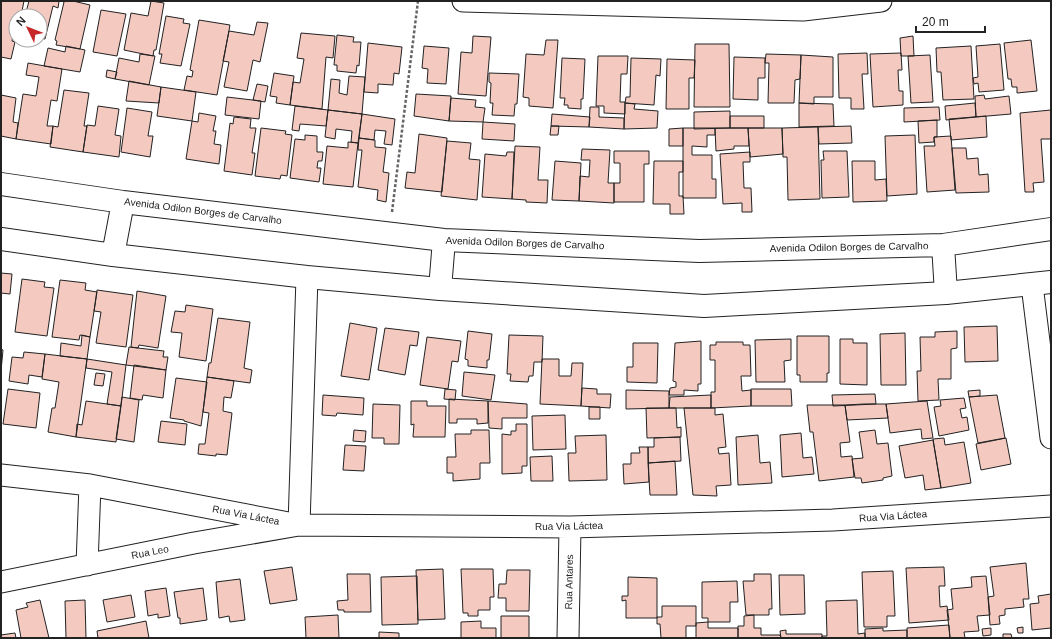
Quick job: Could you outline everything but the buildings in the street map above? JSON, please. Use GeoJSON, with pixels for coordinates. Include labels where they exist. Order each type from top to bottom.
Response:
{"type":"FeatureCollection","features":[{"type":"Feature","properties":{"kind":"street"},"geometry":{"type":"LineString","coordinates":[[463,1],[803,10],[881,1]]}},
{"type":"Feature","properties":{"kind":"street","name":"Avenida Odilon Borges de Carvalho"},"geometry":{"type":"LineString","coordinates":[[1,184],[124,202],[444,240],[699,251],[943,245],[1051,229]]}},
{"type":"Feature","properties":{"kind":"street"},"geometry":{"type":"LineString","coordinates":[[113,255],[124,202]]}},
{"type":"Feature","properties":{"kind":"street"},"geometry":{"type":"LineString","coordinates":[[1,239],[113,255],[307,277],[440,290],[704,306],[946,293],[1041,283],[1051,438]]}},
{"type":"Feature","properties":{"kind":"street"},"geometry":{"type":"LineString","coordinates":[[440,290],[444,240]]}},
{"type":"Feature","properties":{"kind":"street"},"geometry":{"type":"LineString","coordinates":[[943,245],[946,293]]}},
{"type":"Feature","properties":{"kind":"street"},"geometry":{"type":"LineString","coordinates":[[299,525],[307,277]]}},
{"type":"Feature","properties":{"kind":"street","name":"Rua Via Láctea"},"geometry":{"type":"LineString","coordinates":[[1,475],[90,485],[299,525],[570,527],[833,520],[1051,506]]}},
{"type":"Feature","properties":{"kind":"street"},"geometry":{"type":"LineString","coordinates":[[87,565],[90,485]]}},
{"type":"Feature","properties":{"kind":"street","name":"Rua Leo"},"geometry":{"type":"LineString","coordinates":[[1,582],[194,543],[299,525]]}},
{"type":"Feature","properties":{"kind":"street","name":"Rua Antares"},"geometry":{"type":"LineString","coordinates":[[568,638],[570,527]]}},
{"type":"Feature","properties":{"kind":"path"},"geometry":{"type":"LineString","coordinates":[[389,234],[418,1]]}}]}
